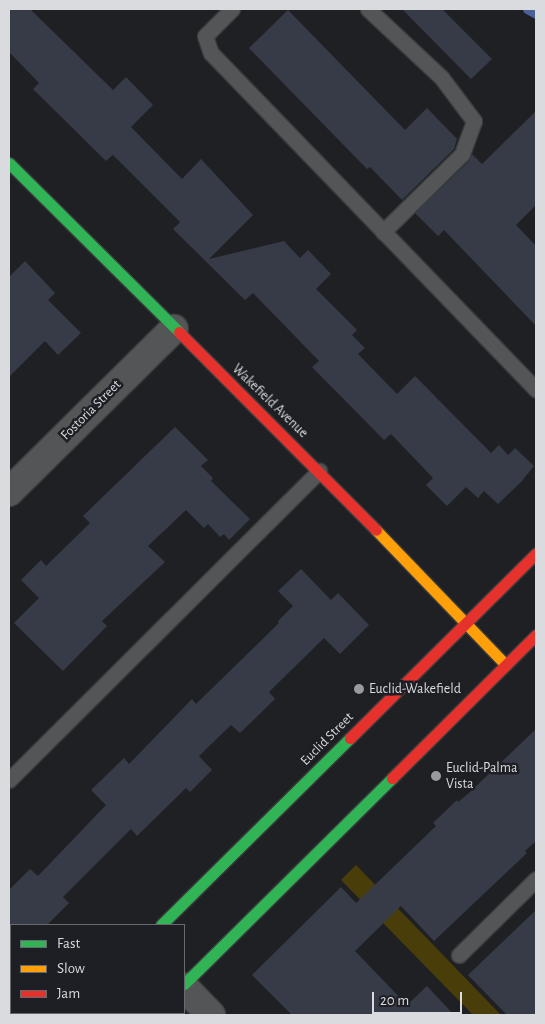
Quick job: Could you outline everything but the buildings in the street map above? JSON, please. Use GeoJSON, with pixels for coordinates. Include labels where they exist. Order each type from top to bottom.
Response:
{"type":"FeatureCollection","features":[{"type":"Feature","properties":{"kind":"main road","name":"Wakefield Avenue"},"geometry":{"type":"LineString","coordinates":[[9,163],[319,471],[506,665]]}},
{"type":"Feature","properties":{"kind":"main road","name":"Euclid Street"},"geometry":{"type":"LineString","coordinates":[[162,924],[536,553]]}},
{"type":"Feature","properties":{"kind":"main road"},"geometry":{"type":"LineString","coordinates":[[185,985],[536,635]]}},
{"type":"Feature","properties":{"kind":"street","name":"Fostoria Street"},"geometry":{"type":"LineString","coordinates":[[9,492],[174,329]]}},
{"type":"Feature","properties":{"kind":"street"},"geometry":{"type":"LineString","coordinates":[[185,987],[212,1015]]}},
{"type":"Feature","properties":{"kind":"lane"},"geometry":{"type":"LineString","coordinates":[[232,9],[205,36],[211,53],[536,390]]}},
{"type":"Feature","properties":{"kind":"lane"},"geometry":{"type":"LineString","coordinates":[[368,9],[441,77],[474,121],[462,154],[384,232]]}},
{"type":"Feature","properties":{"kind":"lane"},"geometry":{"type":"LineString","coordinates":[[9,780],[319,471]]}},
{"type":"Feature","properties":{"kind":"lane"},"geometry":{"type":"LineString","coordinates":[[459,955],[536,878]]}},
{"type":"Feature","properties":{"kind":"shaded area"},"geometry":{"type":"Polygon","coordinates":[[[356,865],[501,1015],[473,1015],[341,880],[356,865]]]}},
{"type":"Feature","properties":{"kind":"waterway"},"geometry":{"type":"LineString","coordinates":[[527,9],[536,14]]}},
{"type":"Feature","properties":{"kind":"traffic: fast"},"geometry":{"type":"LineString","coordinates":[[9,163],[179,332]]}},
{"type":"Feature","properties":{"kind":"traffic: fast"},"geometry":{"type":"LineString","coordinates":[[162,924],[350,738]]}},
{"type":"Feature","properties":{"kind":"traffic: fast"},"geometry":{"type":"LineString","coordinates":[[185,983],[392,778]]}},
{"type":"Feature","properties":{"kind":"traffic: slow"},"geometry":{"type":"LineString","coordinates":[[376,530],[506,665]]}},
{"type":"Feature","properties":{"kind":"traffic: jam"},"geometry":{"type":"LineString","coordinates":[[179,332],[376,530]]}},
{"type":"Feature","properties":{"kind":"traffic: jam"},"geometry":{"type":"LineString","coordinates":[[350,738],[536,553]]}},
{"type":"Feature","properties":{"kind":"traffic: jam"},"geometry":{"type":"LineString","coordinates":[[392,778],[536,635]]}},
{"type":"Feature","properties":{"kind":"place","name":"Euclid-Wakefield"},"geometry":{"type":"Point","coordinates":[359,689]}},
{"type":"Feature","properties":{"kind":"place","name":"Euclid-Palma Vista"},"geometry":{"type":"Point","coordinates":[436,776]}}]}
